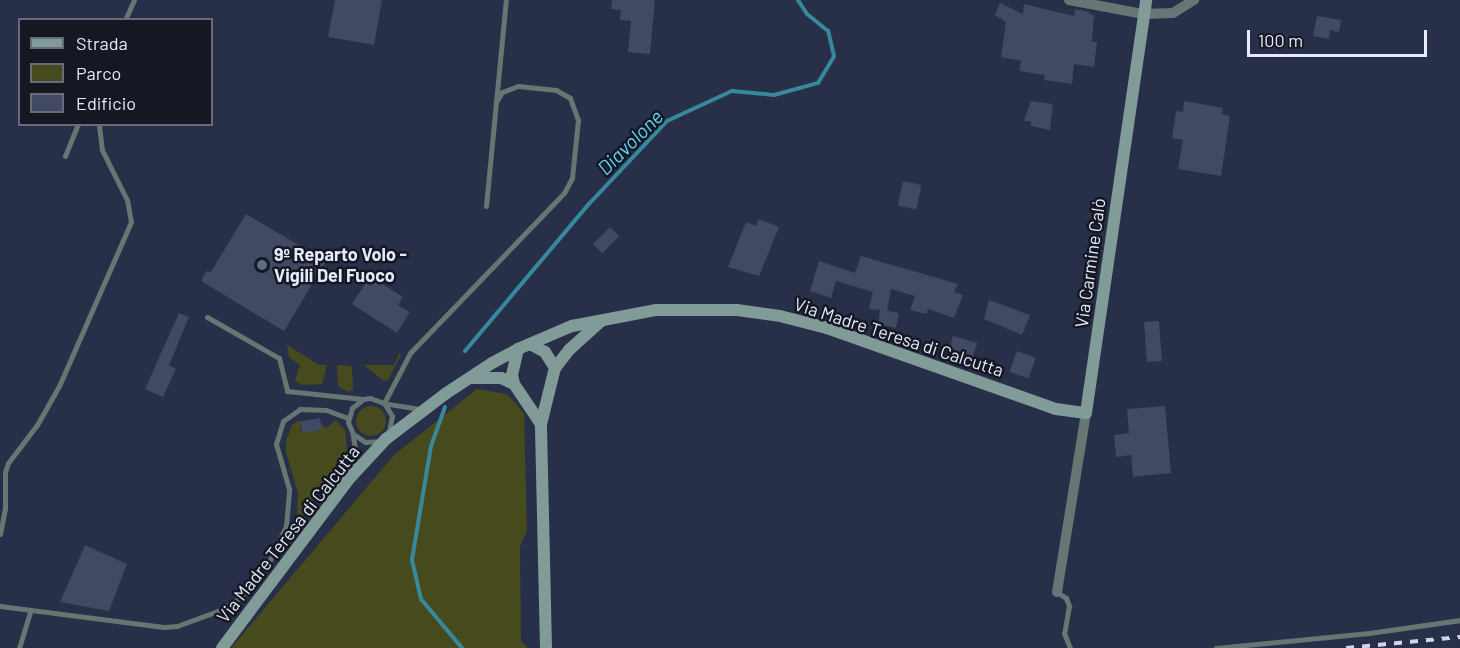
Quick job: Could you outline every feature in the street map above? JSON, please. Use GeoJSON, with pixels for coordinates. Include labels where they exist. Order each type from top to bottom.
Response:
{"type":"FeatureCollection","features":[{"type":"Feature","properties":{"kind":"street"},"geometry":{"type":"LineString","coordinates":[[1069,0],[1143,14],[1173,14],[1194,0]]}},
{"type":"Feature","properties":{"kind":"street","name":"Via Carmine Calò"},"geometry":{"type":"LineString","coordinates":[[1057,592],[1086,412],[1146,0]]}},
{"type":"Feature","properties":{"kind":"street","name":"Via Madre Teresa di Calcutta"},"geometry":{"type":"LineString","coordinates":[[222,648],[348,480],[385,440],[467,379],[518,349],[573,326],[604,318],[656,310],[696,308],[780,316],[827,328],[1056,409],[1086,412]]}},
{"type":"Feature","properties":{"kind":"street"},"geometry":{"type":"LineString","coordinates":[[546,648],[541,423],[555,368],[569,350],[604,318]]}},
{"type":"Feature","properties":{"kind":"street"},"geometry":{"type":"LineString","coordinates":[[530,344],[545,352],[555,368]]}},
{"type":"Feature","properties":{"kind":"street"},"geometry":{"type":"LineString","coordinates":[[518,349],[512,375],[514,384],[541,423]]}},
{"type":"Feature","properties":{"kind":"street"},"geometry":{"type":"LineString","coordinates":[[467,379],[485,376],[501,378],[514,384]]}},
{"type":"Feature","properties":{"kind":"lane"},"geometry":{"type":"LineString","coordinates":[[126,18],[134,0]]}},
{"type":"Feature","properties":{"kind":"lane"},"geometry":{"type":"LineString","coordinates":[[486,206],[506,0]]}},
{"type":"Feature","properties":{"kind":"lane"},"geometry":{"type":"LineString","coordinates":[[384,404],[410,353],[564,193],[572,178],[578,120],[570,98],[556,90],[518,86],[502,92],[496,102]]}},
{"type":"Feature","properties":{"kind":"lane"},"geometry":{"type":"LineString","coordinates":[[65,156],[77,126]]}},
{"type":"Feature","properties":{"kind":"lane"},"geometry":{"type":"LineString","coordinates":[[0,534],[5,509],[5,472],[8,464],[37,425],[59,386],[130,222],[127,200],[102,150],[99,126]]}},
{"type":"Feature","properties":{"kind":"lane"},"geometry":{"type":"LineString","coordinates":[[207,317],[279,358],[287,391],[378,399],[384,404],[392,416],[385,440],[365,442],[353,435]]}},
{"type":"Feature","properties":{"kind":"lane"},"geometry":{"type":"LineString","coordinates":[[348,480],[355,449],[348,418],[351,408],[363,399]]}},
{"type":"Feature","properties":{"kind":"lane"},"geometry":{"type":"LineString","coordinates":[[384,404],[425,409]]}},
{"type":"Feature","properties":{"kind":"lane"},"geometry":{"type":"LineString","coordinates":[[0,606],[164,627],[177,626],[218,611],[240,598],[268,564],[286,526],[289,489],[276,444],[283,421],[300,409],[326,410],[348,418]]}},
{"type":"Feature","properties":{"kind":"lane"},"geometry":{"type":"LineString","coordinates":[[1057,592],[1066,598],[1069,606],[1064,633],[1070,648]]}},
{"type":"Feature","properties":{"kind":"lane"},"geometry":{"type":"LineString","coordinates":[[18,648],[30,610]]}},
{"type":"Feature","properties":{"kind":"lane"},"geometry":{"type":"LineString","coordinates":[[1216,648],[1369,633],[1460,620]]}},
{"type":"Feature","properties":{"kind":"green space"},"geometry":{"type":"Polygon","coordinates":[[[287,345],[319,365],[327,365],[322,384],[302,385],[295,381],[300,365],[289,357],[287,345]]]}},
{"type":"Feature","properties":{"kind":"green space"},"geometry":{"type":"Polygon","coordinates":[[[399,353],[401,355],[388,380],[384,381],[364,365],[394,365],[399,353]]]}},
{"type":"Feature","properties":{"kind":"green space"},"geometry":{"type":"Polygon","coordinates":[[[337,365],[352,366],[353,390],[348,392],[338,386],[337,365]]]}},
{"type":"Feature","properties":{"kind":"green space"},"geometry":{"type":"Polygon","coordinates":[[[477,389],[507,394],[524,413],[527,531],[520,546],[521,641],[528,648],[231,648],[394,455],[477,389]]]}},
{"type":"Feature","properties":{"kind":"green space"},"geometry":{"type":"Polygon","coordinates":[[[371,406],[381,411],[386,421],[381,431],[371,436],[361,431],[356,421],[361,411],[371,406]]]}},
{"type":"Feature","properties":{"kind":"green space"},"geometry":{"type":"Polygon","coordinates":[[[300,420],[301,432],[321,430],[321,424],[327,428],[336,420],[345,430],[347,449],[342,462],[304,513],[299,532],[283,553],[297,515],[298,493],[286,452],[286,441],[292,425],[300,420]]]}},
{"type":"Feature","properties":{"kind":"building"},"geometry":{"type":"Polygon","coordinates":[[[335,0],[382,0],[374,45],[328,37],[335,0]]]}},
{"type":"Feature","properties":{"kind":"building"},"geometry":{"type":"Polygon","coordinates":[[[612,0],[655,0],[650,54],[628,52],[631,21],[620,20],[621,10],[611,9],[612,0]]]}},
{"type":"Feature","properties":{"kind":"building"},"geometry":{"type":"Polygon","coordinates":[[[1000,3],[1023,14],[1024,4],[1074,16],[1075,9],[1090,12],[1089,14],[1094,15],[1092,42],[1097,42],[1094,67],[1074,64],[1072,84],[1044,80],[1045,75],[1019,71],[1021,61],[1001,57],[1006,22],[995,15],[1000,3]]]}},
{"type":"Feature","properties":{"kind":"building"},"geometry":{"type":"Polygon","coordinates":[[[1317,16],[1341,20],[1339,32],[1330,30],[1329,39],[1313,36],[1317,16]]]}},
{"type":"Feature","properties":{"kind":"building"},"geometry":{"type":"Polygon","coordinates":[[[1031,101],[1053,104],[1050,130],[1031,126],[1031,121],[1024,121],[1031,101]]]}},
{"type":"Feature","properties":{"kind":"building"},"geometry":{"type":"Polygon","coordinates":[[[1184,101],[1223,108],[1222,114],[1230,116],[1221,176],[1178,169],[1183,140],[1172,138],[1176,111],[1183,112],[1184,101]]]}},
{"type":"Feature","properties":{"kind":"building"},"geometry":{"type":"Polygon","coordinates":[[[903,181],[922,185],[916,209],[898,205],[903,181]]]}},
{"type":"Feature","properties":{"kind":"building"},"geometry":{"type":"Polygon","coordinates":[[[246,214],[326,261],[284,331],[201,281],[206,271],[211,272],[246,214]]]}},
{"type":"Feature","properties":{"kind":"building"},"geometry":{"type":"Polygon","coordinates":[[[759,219],[779,227],[759,276],[728,267],[746,222],[756,226],[759,219]]]}},
{"type":"Feature","properties":{"kind":"building"},"geometry":{"type":"Polygon","coordinates":[[[610,227],[619,236],[602,253],[593,244],[610,227]]]}},
{"type":"Feature","properties":{"kind":"building"},"geometry":{"type":"Polygon","coordinates":[[[861,256],[958,284],[954,292],[963,295],[954,318],[928,309],[927,314],[910,310],[915,296],[891,289],[887,311],[899,313],[896,328],[878,324],[880,310],[869,309],[873,292],[836,281],[831,298],[810,291],[819,261],[855,273],[861,256]]]}},
{"type":"Feature","properties":{"kind":"building"},"geometry":{"type":"Polygon","coordinates":[[[370,276],[403,297],[398,305],[410,312],[397,333],[352,304],[370,276]]]}},
{"type":"Feature","properties":{"kind":"building"},"geometry":{"type":"Polygon","coordinates":[[[989,300],[1030,315],[1022,335],[984,319],[989,300]]]}},
{"type":"Feature","properties":{"kind":"building"},"geometry":{"type":"Polygon","coordinates":[[[179,313],[189,317],[169,365],[176,369],[163,397],[145,389],[179,313]]]}},
{"type":"Feature","properties":{"kind":"building"},"geometry":{"type":"Polygon","coordinates":[[[1159,321],[1162,361],[1147,362],[1144,322],[1159,321]]]}},
{"type":"Feature","properties":{"kind":"building"},"geometry":{"type":"Polygon","coordinates":[[[953,336],[977,343],[972,359],[948,352],[953,336]]]}},
{"type":"Feature","properties":{"kind":"building"},"geometry":{"type":"Polygon","coordinates":[[[1017,351],[1036,358],[1028,379],[1009,372],[1017,351]]]}},
{"type":"Feature","properties":{"kind":"building"},"geometry":{"type":"Polygon","coordinates":[[[1165,406],[1171,473],[1133,477],[1131,455],[1116,457],[1114,435],[1129,433],[1127,409],[1165,406]]]}},
{"type":"Feature","properties":{"kind":"building"},"geometry":{"type":"Polygon","coordinates":[[[320,418],[322,430],[302,433],[300,421],[320,418]]]}},
{"type":"Feature","properties":{"kind":"building"},"geometry":{"type":"Polygon","coordinates":[[[85,545],[127,564],[109,611],[60,602],[85,545]]]}},
{"type":"Feature","properties":{"kind":"waterway","name":"Diavolone"},"geometry":{"type":"LineString","coordinates":[[465,351],[589,204],[667,121],[732,91],[774,95],[818,83],[834,56],[828,31],[807,14],[798,0]]}},
{"type":"Feature","properties":{"kind":"waterway","name":"Diavolone"},"geometry":{"type":"LineString","coordinates":[[445,407],[431,446],[412,560],[421,599],[462,648]]}},
{"type":"Feature","properties":{"kind":"railway"},"geometry":{"type":"LineString","coordinates":[[1346,648],[1460,637]]}},
{"type":"Feature","properties":{"kind":"place","name":"9º Reparto Volo - Vigili Del Fuoco"},"geometry":{"type":"Point","coordinates":[262,265]}}]}
